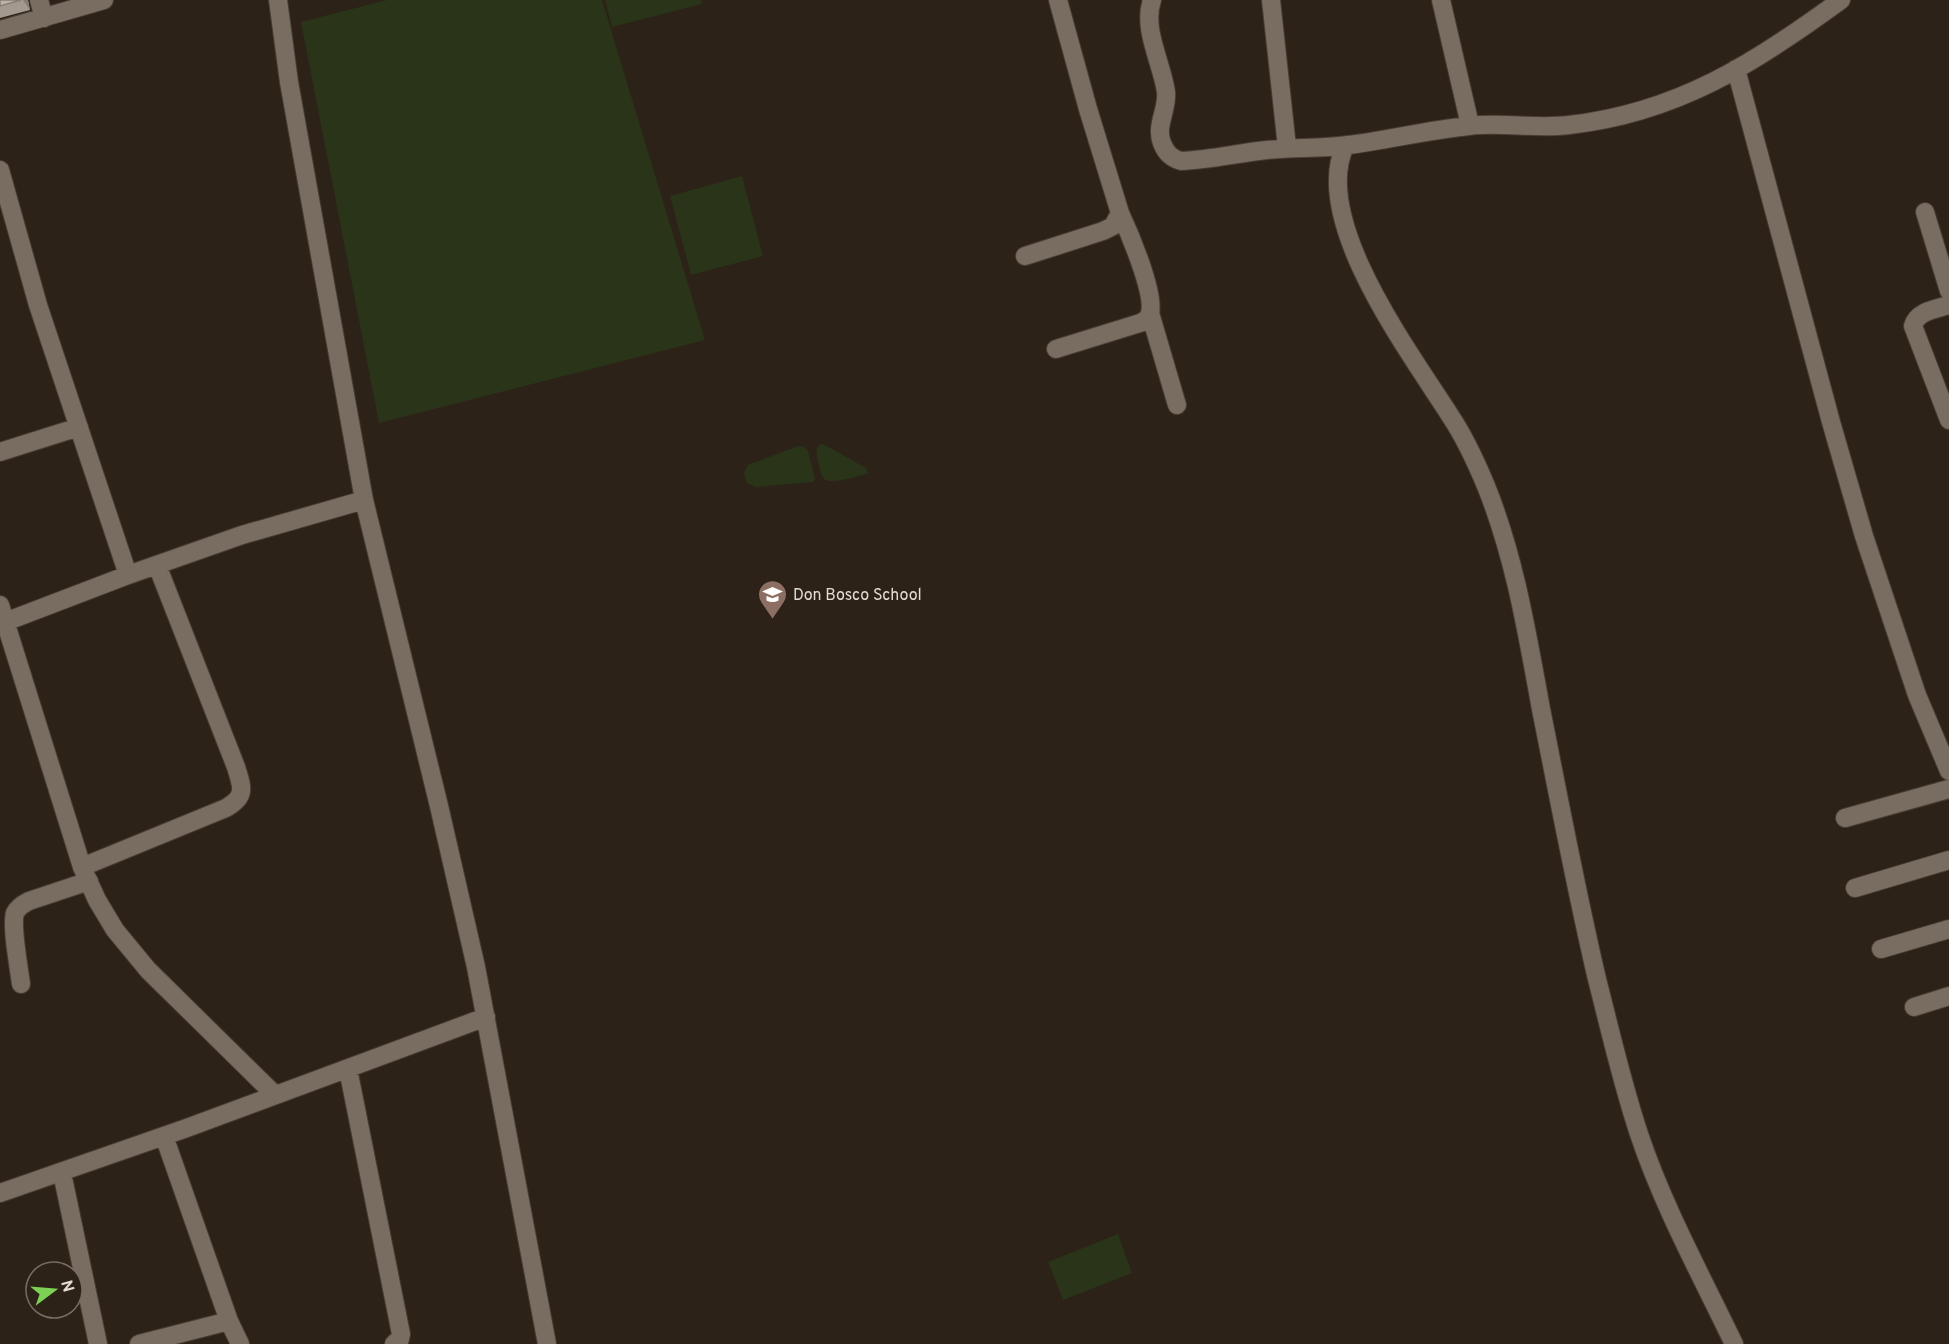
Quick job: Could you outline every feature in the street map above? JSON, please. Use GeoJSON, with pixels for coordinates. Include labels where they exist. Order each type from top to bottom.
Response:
{"type":"FeatureCollection","features":[{"type":"Feature","properties":{"kind":"street"},"geometry":{"type":"LineString","coordinates":[[39,0],[44,18]]}},
{"type":"Feature","properties":{"kind":"street"},"geometry":{"type":"LineString","coordinates":[[0,30],[104,0]]}},
{"type":"Feature","properties":{"kind":"street"},"geometry":{"type":"LineString","coordinates":[[278,0],[289,82],[364,500],[440,806],[486,1017],[547,1344]]}},
{"type":"Feature","properties":{"kind":"street"},"geometry":{"type":"LineString","coordinates":[[1059,0],[1088,109],[1120,213],[1140,262],[1150,313],[1177,405]]}},
{"type":"Feature","properties":{"kind":"street"},"geometry":{"type":"LineString","coordinates":[[1152,0],[1149,9],[1153,42],[1166,92],[1160,134],[1166,152],[1172,158],[1181,161],[1287,147],[1345,146],[1470,125],[1565,125],[1636,113],[1686,96],[1725,77],[1790,37],[1841,0]]}},
{"type":"Feature","properties":{"kind":"street"},"geometry":{"type":"LineString","coordinates":[[1271,0],[1287,147]]}},
{"type":"Feature","properties":{"kind":"street"},"geometry":{"type":"LineString","coordinates":[[1441,0],[1470,125]]}},
{"type":"Feature","properties":{"kind":"street"},"geometry":{"type":"LineString","coordinates":[[1737,69],[1831,422],[1864,536],[1917,695],[1949,771]]}},
{"type":"Feature","properties":{"kind":"street"},"geometry":{"type":"LineString","coordinates":[[1345,146],[1339,158],[1337,191],[1342,215],[1361,268],[1407,351],[1453,420],[1482,477],[1501,523],[1515,572],[1597,978],[1621,1073],[1639,1135],[1734,1344]]}},
{"type":"Feature","properties":{"kind":"street"},"geometry":{"type":"LineString","coordinates":[[0,170],[38,304],[128,575]]}},
{"type":"Feature","properties":{"kind":"street"},"geometry":{"type":"LineString","coordinates":[[1925,212],[1949,291]]}},
{"type":"Feature","properties":{"kind":"street"},"geometry":{"type":"LineString","coordinates":[[1025,256],[1103,231],[1113,226],[1120,213]]}},
{"type":"Feature","properties":{"kind":"street"},"geometry":{"type":"LineString","coordinates":[[1949,305],[1920,315],[1915,319],[1913,326],[1949,420]]}},
{"type":"Feature","properties":{"kind":"street"},"geometry":{"type":"LineString","coordinates":[[1056,349],[1140,323],[1147,319],[1150,313]]}},
{"type":"Feature","properties":{"kind":"street"},"geometry":{"type":"LineString","coordinates":[[0,452],[79,427]]}},
{"type":"Feature","properties":{"kind":"street"},"geometry":{"type":"LineString","coordinates":[[275,1095],[148,970],[115,930],[86,874],[3,614],[128,575],[242,535],[364,500]]}},
{"type":"Feature","properties":{"kind":"street"},"geometry":{"type":"LineString","coordinates":[[21,984],[14,926],[16,911],[20,906],[226,808],[238,800],[242,793],[236,767],[157,565]]}},
{"type":"Feature","properties":{"kind":"street"},"geometry":{"type":"LineString","coordinates":[[1845,818],[1949,789]]}},
{"type":"Feature","properties":{"kind":"street"},"geometry":{"type":"LineString","coordinates":[[1855,888],[1949,860]]}},
{"type":"Feature","properties":{"kind":"street"},"geometry":{"type":"LineString","coordinates":[[1881,949],[1949,929]]}},
{"type":"Feature","properties":{"kind":"street"},"geometry":{"type":"LineString","coordinates":[[1914,1007],[1949,996]]}},
{"type":"Feature","properties":{"kind":"street"},"geometry":{"type":"LineString","coordinates":[[0,1193],[62,1173],[486,1017]]}},
{"type":"Feature","properties":{"kind":"street"},"geometry":{"type":"LineString","coordinates":[[348,1069],[401,1334],[400,1339],[394,1344]]}},
{"type":"Feature","properties":{"kind":"street"},"geometry":{"type":"LineString","coordinates":[[164,1136],[229,1321],[240,1344]]}},
{"type":"Feature","properties":{"kind":"street"},"geometry":{"type":"LineString","coordinates":[[62,1173],[98,1344]]}},
{"type":"Feature","properties":{"kind":"street"},"geometry":{"type":"LineString","coordinates":[[139,1344],[229,1321]]}},
{"type":"Feature","properties":{"kind":"green space"},"geometry":{"type":"Polygon","coordinates":[[[387,0],[602,0],[705,340],[379,423],[301,22],[387,0]]]}},
{"type":"Feature","properties":{"kind":"green space"},"geometry":{"type":"Polygon","coordinates":[[[605,0],[701,0],[702,4],[612,27],[605,0]]]}},
{"type":"Feature","properties":{"kind":"green space"},"geometry":{"type":"Polygon","coordinates":[[[742,176],[763,256],[691,275],[670,196],[742,176]]]}},
{"type":"Feature","properties":{"kind":"green space"},"geometry":{"type":"Polygon","coordinates":[[[823,444],[866,468],[868,473],[839,481],[827,481],[822,476],[816,450],[819,445],[823,444]]]}},
{"type":"Feature","properties":{"kind":"green space"},"geometry":{"type":"Polygon","coordinates":[[[798,446],[808,451],[815,478],[813,482],[756,487],[747,483],[744,473],[748,465],[798,446]]]}},
{"type":"Feature","properties":{"kind":"green space"},"geometry":{"type":"Polygon","coordinates":[[[1118,1234],[1132,1273],[1063,1300],[1048,1262],[1118,1234]]]}},
{"type":"Feature","properties":{"kind":"building"},"geometry":{"type":"Polygon","coordinates":[[[0,0],[21,0],[0,6],[0,0]]]}},
{"type":"Feature","properties":{"kind":"place","name":"Don Bosco School"},"geometry":{"type":"Point","coordinates":[772,620]}}]}
